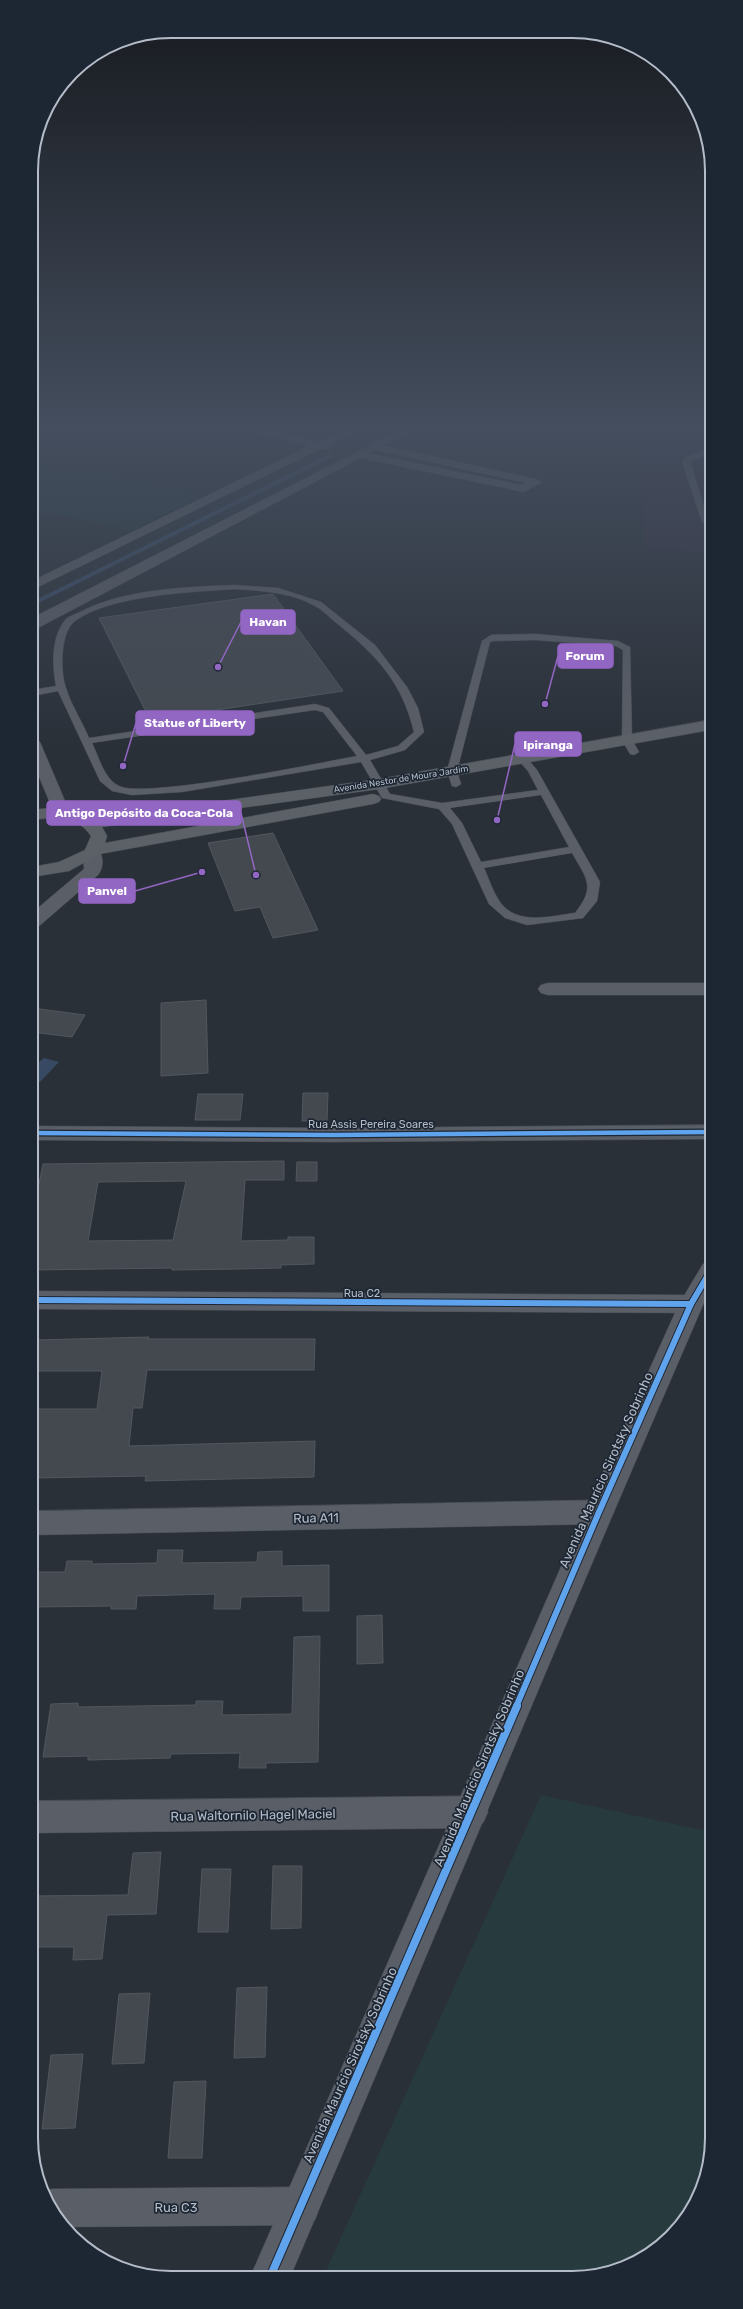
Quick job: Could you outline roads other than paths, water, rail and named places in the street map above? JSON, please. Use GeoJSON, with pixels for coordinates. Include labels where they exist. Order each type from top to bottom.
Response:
{"type":"FeatureCollection","features":[{"type":"Feature","properties":{"kind":"main road","name":"Avenida Nestor de Moura Jardim"},"geometry":{"type":"LineString","coordinates":[[631,746],[705,726]]}},
{"type":"Feature","properties":{"kind":"main road","name":"Avenida Nestor de Moura Jardim"},"geometry":{"type":"LineString","coordinates":[[38,871],[63,867],[94,852],[382,790],[631,746],[705,739]]}},
{"type":"Feature","properties":{"kind":"main road","name":"Avenida Nestor de Moura Jardim"},"geometry":{"type":"LineString","coordinates":[[91,824],[382,790]]}},
{"type":"Feature","properties":{"kind":"main road"},"geometry":{"type":"LineString","coordinates":[[38,814],[69,815],[91,824],[99,836],[94,852]]}},
{"type":"Feature","properties":{"kind":"street"},"geometry":{"type":"LineString","coordinates":[[38,583],[142,533]]}},
{"type":"Feature","properties":{"kind":"street"},"geometry":{"type":"LineString","coordinates":[[38,622],[43,618],[209,533]]}},
{"type":"Feature","properties":{"kind":"street"},"geometry":{"type":"LineString","coordinates":[[38,756],[58,803],[69,815]]}},
{"type":"Feature","properties":{"kind":"street"},"geometry":{"type":"LineString","coordinates":[[38,918],[92,871],[94,866],[94,852]]}},
{"type":"Feature","properties":{"kind":"street"},"geometry":{"type":"LineString","coordinates":[[548,989],[705,989]]}},
{"type":"Feature","properties":{"kind":"street","name":"Rua Assis Pereira Soares"},"geometry":{"type":"LineString","coordinates":[[38,1133],[334,1135],[705,1132]]}},
{"type":"Feature","properties":{"kind":"street","name":"Avenida Maurício Sirotsky Sobrinho"},"geometry":{"type":"LineString","coordinates":[[273,2271],[472,1812],[599,1512],[691,1304],[705,1280]]}},
{"type":"Feature","properties":{"kind":"street","name":"Rua C2"},"geometry":{"type":"LineString","coordinates":[[38,1300],[691,1304]]}},
{"type":"Feature","properties":{"kind":"street","name":"Rua A11"},"geometry":{"type":"LineString","coordinates":[[38,1523],[599,1512]]}},
{"type":"Feature","properties":{"kind":"street","name":"Rua Waltornilo Hagel Maciel"},"geometry":{"type":"LineString","coordinates":[[38,1817],[472,1812]]}},
{"type":"Feature","properties":{"kind":"street","name":"Rua C3"},"geometry":{"type":"LineString","coordinates":[[58,2208],[301,2206]]}},
{"type":"Feature","properties":{"kind":"lane"},"geometry":{"type":"LineString","coordinates":[[235,587],[278,590],[318,604],[372,647],[402,687],[413,708],[419,732],[410,744],[397,752],[182,789],[132,792],[116,789],[104,779],[86,741],[61,688],[58,673],[59,641],[70,620],[100,604],[177,590],[235,587]]}},
{"type":"Feature","properties":{"kind":"lane"},"geometry":{"type":"LineString","coordinates":[[454,777],[486,641],[491,638],[535,637],[618,644],[627,649],[631,746]]}},
{"type":"Feature","properties":{"kind":"lane"},"geometry":{"type":"LineString","coordinates":[[38,692],[61,688]]}},
{"type":"Feature","properties":{"kind":"lane"},"geometry":{"type":"LineString","coordinates":[[86,741],[315,707],[326,710],[364,758],[382,790],[442,806],[543,792]]}},
{"type":"Feature","properties":{"kind":"lane"},"geometry":{"type":"LineString","coordinates":[[442,806],[457,823],[494,904],[509,916],[527,922],[579,916],[591,901],[594,882],[527,764]]}},
{"type":"Feature","properties":{"kind":"lane"},"geometry":{"type":"LineString","coordinates":[[477,866],[577,850]]}},
{"type":"Feature","properties":{"kind":"water"},"geometry":{"type":"Polygon","coordinates":[[[44,1058],[59,1062],[40,1082],[38,1081],[38,1063],[44,1058]]]}},
{"type":"Feature","properties":{"kind":"waterway"},"geometry":{"type":"LineString","coordinates":[[38,601],[175,533]]}},
{"type":"Feature","properties":{"kind":"place","name":"Havan"},"geometry":{"type":"Point","coordinates":[218,667]}},
{"type":"Feature","properties":{"kind":"place","name":"Forum"},"geometry":{"type":"Point","coordinates":[545,704]}},
{"type":"Feature","properties":{"kind":"place","name":"Statue of Liberty"},"geometry":{"type":"Point","coordinates":[123,766]}},
{"type":"Feature","properties":{"kind":"place","name":"Ipiranga"},"geometry":{"type":"Point","coordinates":[497,820]}},
{"type":"Feature","properties":{"kind":"place","name":"Panvel"},"geometry":{"type":"Point","coordinates":[202,872]}},
{"type":"Feature","properties":{"kind":"place","name":"Antigo Depósito da Coca-Cola"},"geometry":{"type":"Point","coordinates":[256,875]}}]}
